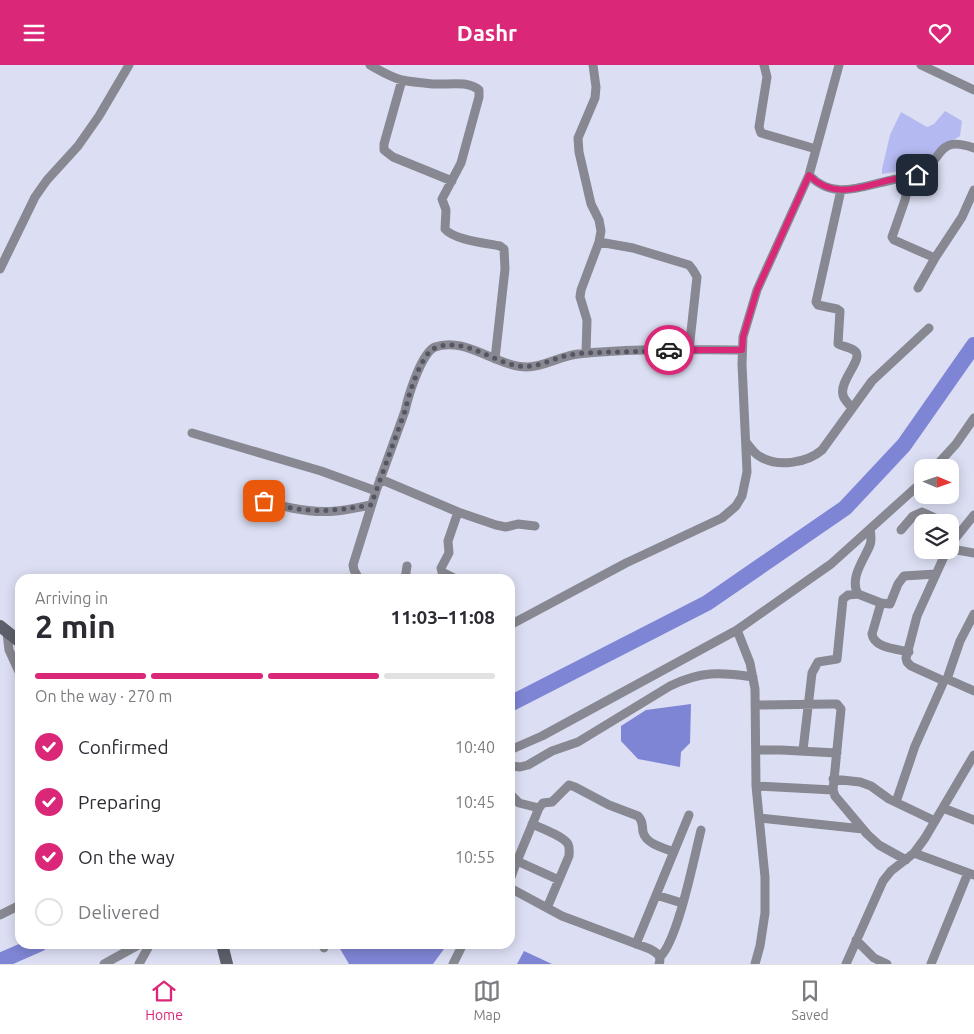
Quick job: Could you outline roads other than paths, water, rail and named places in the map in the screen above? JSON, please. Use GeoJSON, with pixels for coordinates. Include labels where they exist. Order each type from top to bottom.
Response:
{"type":"FeatureCollection","features":[{"type":"Feature","properties":{"kind":"street"},"geometry":{"type":"LineString","coordinates":[[0,269],[35,197],[47,180],[78,146],[99,116],[129,65]]}},
{"type":"Feature","properties":{"kind":"street"},"geometry":{"type":"LineString","coordinates":[[370,65],[388,76],[402,80],[474,86],[479,90],[479,97],[464,153],[442,199],[446,210],[445,229],[448,233],[456,237],[500,246],[504,249],[504,269],[495,359]]}},
{"type":"Feature","properties":{"kind":"street"},"geometry":{"type":"LineString","coordinates":[[586,353],[587,320],[580,297],[601,231],[579,152],[578,138],[595,98],[596,87],[593,65]]}},
{"type":"Feature","properties":{"kind":"street"},"geometry":{"type":"LineString","coordinates":[[515,622],[626,563],[722,518],[736,506],[742,496],[745,486],[746,442],[742,364],[743,337],[757,290],[809,175],[838,65]]}},
{"type":"Feature","properties":{"kind":"street"},"geometry":{"type":"LineString","coordinates":[[921,65],[974,90]]}},
{"type":"Feature","properties":{"kind":"street"},"geometry":{"type":"LineString","coordinates":[[766,66],[767,77],[759,127],[761,133],[816,149]]}},
{"type":"Feature","properties":{"kind":"street"},"geometry":{"type":"LineString","coordinates":[[402,80],[384,150],[394,157],[452,181]]}},
{"type":"Feature","properties":{"kind":"street"},"geometry":{"type":"LineString","coordinates":[[809,175],[817,183],[840,190],[855,190],[917,175],[926,169],[945,147],[950,145],[962,144],[974,148]]}},
{"type":"Feature","properties":{"kind":"street"},"geometry":{"type":"LineString","coordinates":[[910,177],[905,200],[892,237],[894,240],[935,257]]}},
{"type":"Feature","properties":{"kind":"street"},"geometry":{"type":"LineString","coordinates":[[840,190],[816,302],[818,305],[840,311],[838,344],[854,350],[856,353],[856,360],[847,375],[842,391],[844,398],[852,408]]}},
{"type":"Feature","properties":{"kind":"street"},"geometry":{"type":"LineString","coordinates":[[918,288],[935,257],[962,217],[974,190]]}},
{"type":"Feature","properties":{"kind":"street"},"geometry":{"type":"LineString","coordinates":[[599,241],[633,248],[689,265],[694,270],[697,277],[689,350]]}},
{"type":"Feature","properties":{"kind":"street"},"geometry":{"type":"LineString","coordinates":[[746,442],[755,453],[765,459],[793,462],[814,457],[822,450],[872,381],[929,328]]}},
{"type":"Feature","properties":{"kind":"street"},"geometry":{"type":"LineString","coordinates":[[356,574],[354,569],[355,557],[371,505],[409,396],[425,356],[429,351],[442,345],[458,346],[518,366],[528,367],[565,356],[586,353],[742,350]]}},
{"type":"Feature","properties":{"kind":"street"},"geometry":{"type":"LineString","coordinates":[[942,459],[956,444],[974,418]]}},
{"type":"Feature","properties":{"kind":"street"},"geometry":{"type":"LineString","coordinates":[[192,433],[320,471],[376,491]]}},
{"type":"Feature","properties":{"kind":"street"},"geometry":{"type":"LineString","coordinates":[[380,479],[458,512],[502,527],[518,523],[535,526]]}},
{"type":"Feature","properties":{"kind":"street"},"geometry":{"type":"LineString","coordinates":[[515,749],[542,736],[737,629],[831,564],[914,488]]}},
{"type":"Feature","properties":{"kind":"street"},"geometry":{"type":"LineString","coordinates":[[248,496],[279,506],[306,510],[337,511],[371,505]]}},
{"type":"Feature","properties":{"kind":"street"},"geometry":{"type":"LineString","coordinates":[[444,574],[441,568],[449,553],[448,541],[458,512]]}},
{"type":"Feature","properties":{"kind":"street"},"geometry":{"type":"LineString","coordinates":[[959,535],[974,515]]}},
{"type":"Feature","properties":{"kind":"street"},"geometry":{"type":"LineString","coordinates":[[901,529],[914,517]]}},
{"type":"Feature","properties":{"kind":"street"},"geometry":{"type":"LineString","coordinates":[[959,528],[963,530]]}},
{"type":"Feature","properties":{"kind":"street"},"geometry":{"type":"LineString","coordinates":[[858,594],[856,587],[857,571],[870,545],[870,529]]}},
{"type":"Feature","properties":{"kind":"street"},"geometry":{"type":"LineString","coordinates":[[959,550],[974,553]]}},
{"type":"Feature","properties":{"kind":"street"},"geometry":{"type":"LineString","coordinates":[[943,559],[917,616],[906,660],[909,665],[974,691]]}},
{"type":"Feature","properties":{"kind":"street"},"geometry":{"type":"LineString","coordinates":[[406,574],[407,566]]}},
{"type":"Feature","properties":{"kind":"street"},"geometry":{"type":"LineString","coordinates":[[803,751],[812,673],[818,662],[837,659],[843,599],[848,595],[858,594],[881,603],[890,604],[898,584],[904,576],[936,574]]}},
{"type":"Feature","properties":{"kind":"street"},"geometry":{"type":"LineString","coordinates":[[881,603],[872,638],[881,645],[909,652]]}},
{"type":"Feature","properties":{"kind":"street"},"geometry":{"type":"LineString","coordinates":[[896,802],[915,746],[945,680],[960,641],[974,614]]}},
{"type":"Feature","properties":{"kind":"street"},"geometry":{"type":"LineString","coordinates":[[737,629],[750,663],[753,677],[756,785],[765,877],[765,913],[755,964]]}},
{"type":"Feature","properties":{"kind":"street"},"geometry":{"type":"LineString","coordinates":[[4,630],[15,639]]}},
{"type":"Feature","properties":{"kind":"street"},"geometry":{"type":"LineString","coordinates":[[4,630],[9,651],[15,664]]}},
{"type":"Feature","properties":{"kind":"street"},"geometry":{"type":"LineString","coordinates":[[515,766],[528,765],[552,751],[578,742],[686,678],[711,673],[753,677]]}},
{"type":"Feature","properties":{"kind":"street"},"geometry":{"type":"LineString","coordinates":[[755,705],[831,703],[840,706],[833,779],[835,795],[879,845],[906,860]]}},
{"type":"Feature","properties":{"kind":"street"},"geometry":{"type":"LineString","coordinates":[[756,750],[837,753]]}},
{"type":"Feature","properties":{"kind":"street"},"geometry":{"type":"LineString","coordinates":[[846,964],[883,881],[891,871],[914,853],[974,755]]}},
{"type":"Feature","properties":{"kind":"street"},"geometry":{"type":"LineString","coordinates":[[833,779],[860,782],[871,786],[896,802],[935,821]]}},
{"type":"Feature","properties":{"kind":"street"},"geometry":{"type":"LineString","coordinates":[[515,862],[539,808],[543,803],[552,802],[567,786],[572,785],[608,805],[638,816],[641,818],[644,836],[648,840],[674,852]]}},
{"type":"Feature","properties":{"kind":"street"},"geometry":{"type":"LineString","coordinates":[[756,785],[833,790]]}},
{"type":"Feature","properties":{"kind":"street"},"geometry":{"type":"LineString","coordinates":[[515,799],[519,803],[539,808]]}},
{"type":"Feature","properties":{"kind":"street"},"geometry":{"type":"LineString","coordinates":[[943,808],[974,820]]}},
{"type":"Feature","properties":{"kind":"street"},"geometry":{"type":"LineString","coordinates":[[636,944],[689,815]]}},
{"type":"Feature","properties":{"kind":"street"},"geometry":{"type":"LineString","coordinates":[[759,818],[863,829]]}},
{"type":"Feature","properties":{"kind":"street"},"geometry":{"type":"LineString","coordinates":[[532,824],[562,838],[568,843],[570,849],[569,856],[547,908]]}},
{"type":"Feature","properties":{"kind":"street"},"geometry":{"type":"LineString","coordinates":[[659,961],[672,935],[700,830]]}},
{"type":"Feature","properties":{"kind":"street"},"geometry":{"type":"LineString","coordinates":[[914,853],[971,874],[931,964]]}},
{"type":"Feature","properties":{"kind":"street"},"geometry":{"type":"LineString","coordinates":[[515,864],[559,879]]}},
{"type":"Feature","properties":{"kind":"street"},"geometry":{"type":"LineString","coordinates":[[515,891],[583,924],[650,949],[658,954],[659,961]]}},
{"type":"Feature","properties":{"kind":"street"},"geometry":{"type":"LineString","coordinates":[[656,895],[682,903]]}},
{"type":"Feature","properties":{"kind":"street"},"geometry":{"type":"LineString","coordinates":[[0,915],[15,908]]}},
{"type":"Feature","properties":{"kind":"street"},"geometry":{"type":"LineString","coordinates":[[856,939],[874,958],[887,964]]}},
{"type":"Feature","properties":{"kind":"street"},"geometry":{"type":"LineString","coordinates":[[104,964],[131,949]]}},
{"type":"Feature","properties":{"kind":"street"},"geometry":{"type":"LineString","coordinates":[[139,964],[147,949]]}},
{"type":"Feature","properties":{"kind":"street"},"geometry":{"type":"LineString","coordinates":[[223,949],[227,964]]}},
{"type":"Feature","properties":{"kind":"street"},"geometry":{"type":"LineString","coordinates":[[453,964],[461,949]]}},
{"type":"Feature","properties":{"kind":"waterway"},"geometry":{"type":"LineString","coordinates":[[515,701],[707,603],[845,508],[904,445],[974,345]]}},
{"type":"Feature","properties":{"kind":"waterway"},"geometry":{"type":"LineString","coordinates":[[0,961],[28,949]]}}]}
